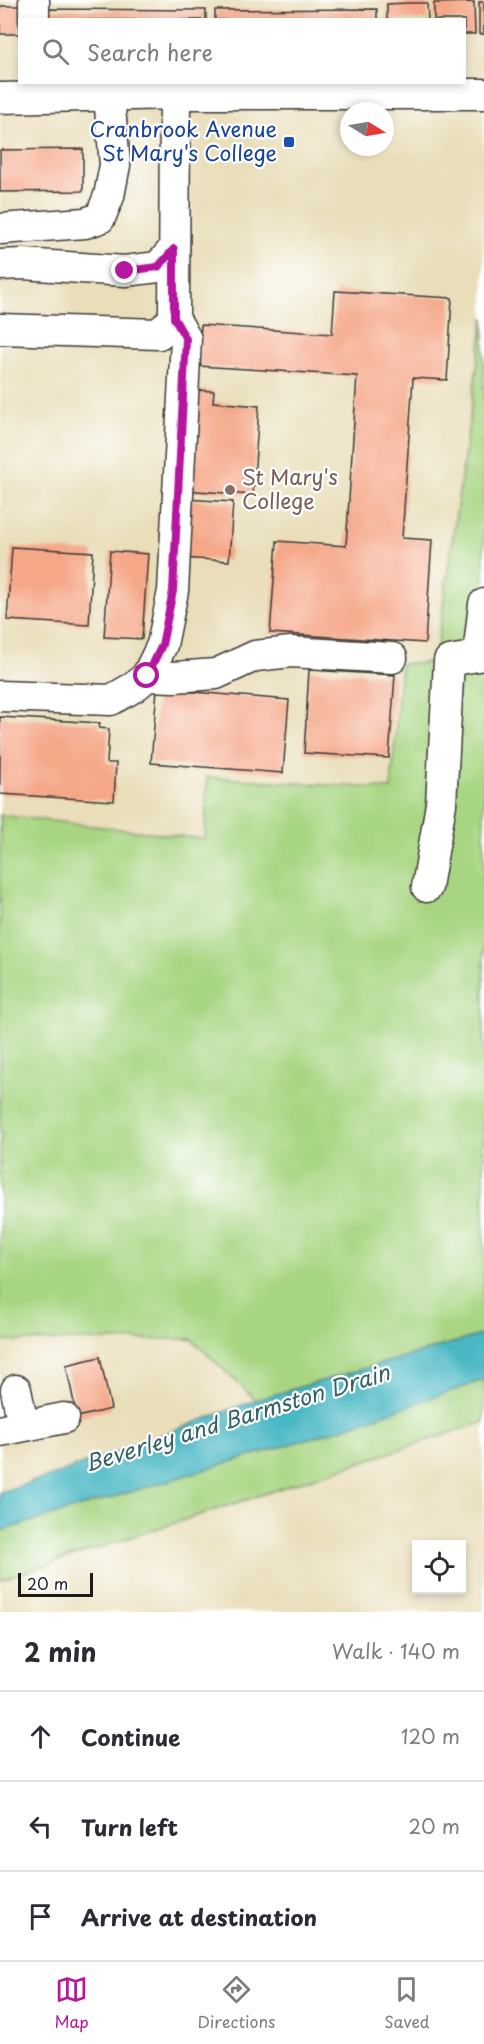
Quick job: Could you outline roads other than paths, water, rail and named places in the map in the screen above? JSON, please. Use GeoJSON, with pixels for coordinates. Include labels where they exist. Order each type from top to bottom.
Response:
{"type":"FeatureCollection","features":[{"type":"Feature","properties":{"kind":"street"},"geometry":{"type":"LineString","coordinates":[[34,0],[34,18]]}},
{"type":"Feature","properties":{"kind":"street"},"geometry":{"type":"LineString","coordinates":[[0,98],[34,90],[109,96],[484,94]]}},
{"type":"Feature","properties":{"kind":"street"},"geometry":{"type":"LineString","coordinates":[[0,696],[111,700],[134,687],[147,676],[162,645],[173,591],[186,339],[174,318],[175,94]]}},
{"type":"Feature","properties":{"kind":"street"},"geometry":{"type":"LineString","coordinates":[[0,229],[85,223],[100,218],[109,196],[115,165],[109,96]]}},
{"type":"Feature","properties":{"kind":"street"},"geometry":{"type":"LineString","coordinates":[[0,265],[23,264],[125,271],[158,267],[174,249]]}},
{"type":"Feature","properties":{"kind":"street"},"geometry":{"type":"LineString","coordinates":[[0,329],[159,334],[174,318]]}},
{"type":"Feature","properties":{"kind":"street"},"geometry":{"type":"LineString","coordinates":[[427,887],[441,804],[449,661],[478,656],[484,604]]}},
{"type":"Feature","properties":{"kind":"street"},"geometry":{"type":"LineString","coordinates":[[147,676],[216,674],[255,656],[291,652],[392,657]]}},
{"type":"Feature","properties":{"kind":"street"},"geometry":{"type":"LineString","coordinates":[[16,1390],[11,1428],[64,1418]]}},
{"type":"Feature","properties":{"kind":"water","name":"Beverley and Barmston Drain"},"geometry":{"type":"Polygon","coordinates":[[[484,1334],[484,1380],[334,1431],[0,1531],[0,1492],[48,1477],[256,1400],[484,1334]]]}},
{"type":"Feature","properties":{"kind":"place","name":"Cranbrook Avenue St Mary's College"},"geometry":{"type":"Point","coordinates":[289,142]}},
{"type":"Feature","properties":{"kind":"place","name":"St Mary's College"},"geometry":{"type":"Point","coordinates":[230,490]}}]}
